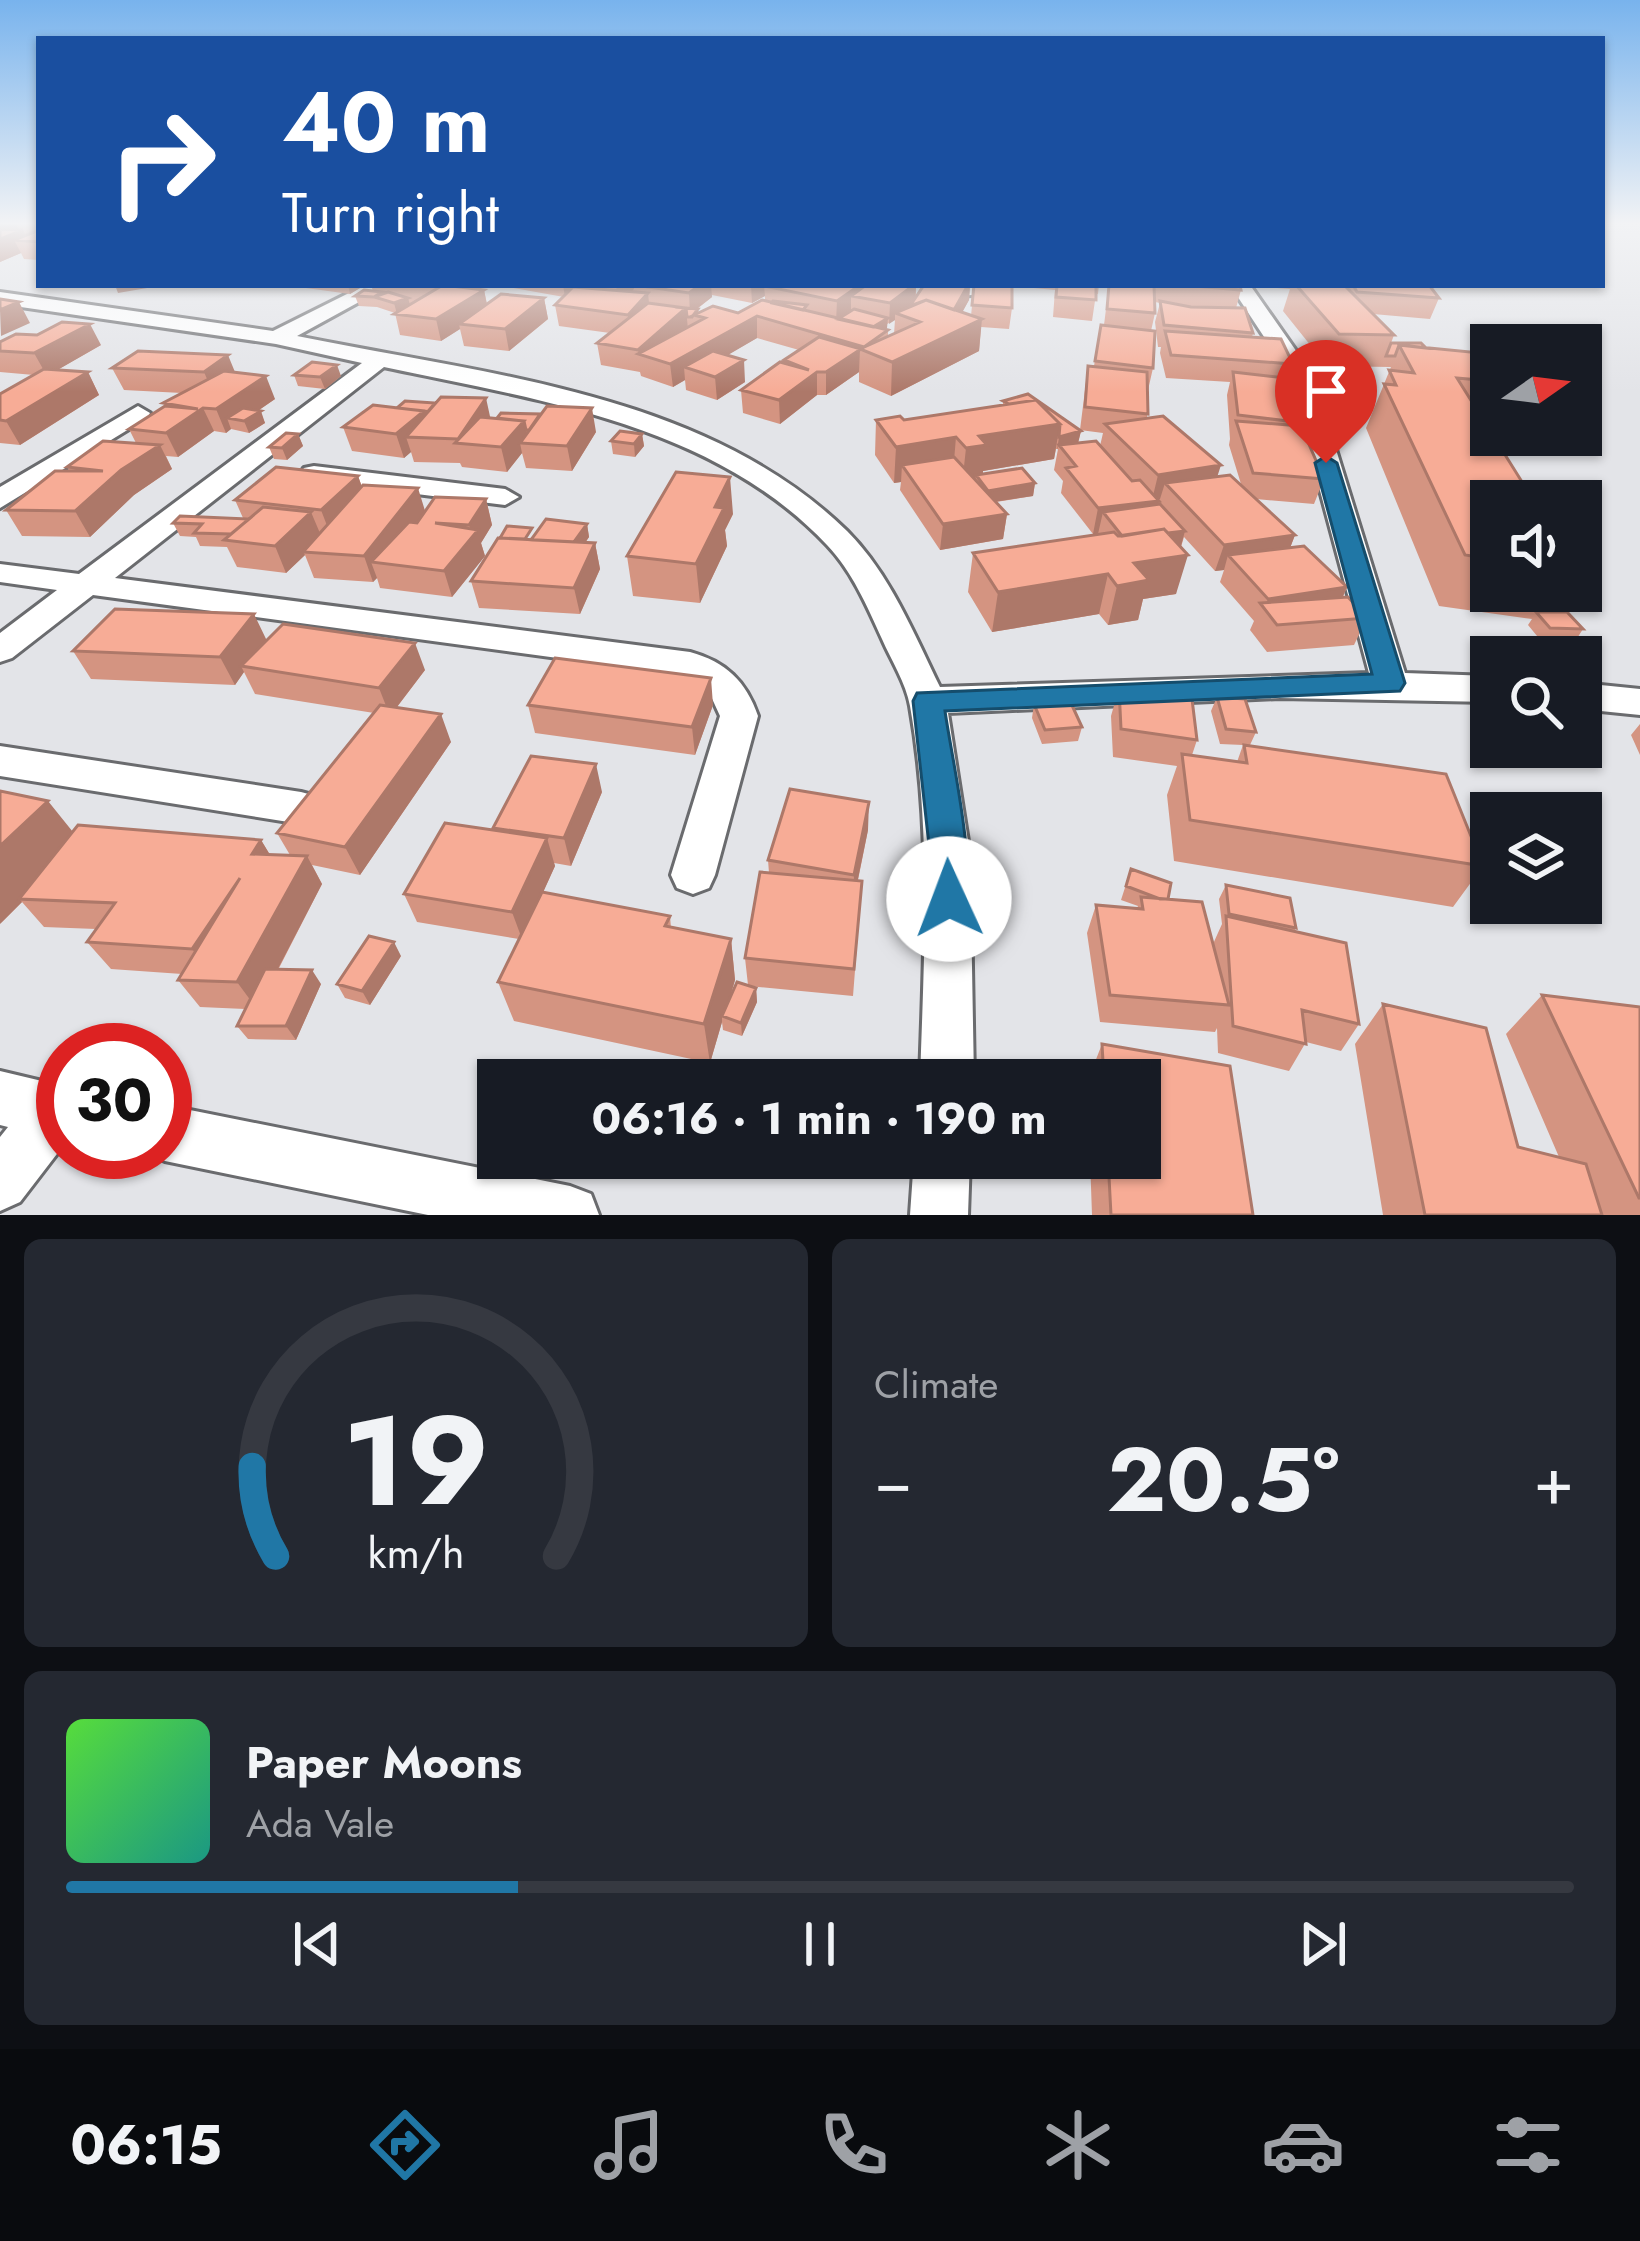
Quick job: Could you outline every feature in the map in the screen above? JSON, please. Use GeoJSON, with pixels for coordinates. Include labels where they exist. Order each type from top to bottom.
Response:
{"type":"FeatureCollection","features":[{"type":"Feature","properties":{"kind":"street"},"geometry":{"type":"LineString","coordinates":[[276,338],[374,288]]}},
{"type":"Feature","properties":{"kind":"street"},"geometry":{"type":"LineString","coordinates":[[1242,288],[1301,375],[1390,683]]}},
{"type":"Feature","properties":{"kind":"street"},"geometry":{"type":"LineString","coordinates":[[0,298],[276,338],[577,401],[635,419],[742,466],[789,496],[839,541],[878,592],[928,701],[948,854],[947,1059]]}},
{"type":"Feature","properties":{"kind":"street"},"geometry":{"type":"LineString","coordinates":[[0,650],[377,362]]}},
{"type":"Feature","properties":{"kind":"street"},"geometry":{"type":"LineString","coordinates":[[0,499],[138,413]]}},
{"type":"Feature","properties":{"kind":"street"},"geometry":{"type":"LineString","coordinates":[[241,466],[505,497]]}},
{"type":"Feature","properties":{"kind":"street"},"geometry":{"type":"LineString","coordinates":[[0,573],[690,664],[718,675],[732,691],[739,716],[693,875]]}},
{"type":"Feature","properties":{"kind":"street"},"geometry":{"type":"LineString","coordinates":[[928,701],[1390,683],[1470,688]]}},
{"type":"Feature","properties":{"kind":"street"},"geometry":{"type":"LineString","coordinates":[[1602,698],[1640,702]]}},
{"type":"Feature","properties":{"kind":"street"},"geometry":{"type":"LineString","coordinates":[[0,760],[301,808]]}},
{"type":"Feature","properties":{"kind":"street"},"geometry":{"type":"LineString","coordinates":[[0,1098],[36,1106]]}},
{"type":"Feature","properties":{"kind":"street"},"geometry":{"type":"LineString","coordinates":[[192,1138],[570,1215]]}},
{"type":"Feature","properties":{"kind":"street"},"geometry":{"type":"LineString","coordinates":[[0,1182],[36,1140]]}},
{"type":"Feature","properties":{"kind":"street"},"geometry":{"type":"LineString","coordinates":[[939,1215],[942,1179]]}},
{"type":"Feature","properties":{"kind":"building"},"geometry":{"type":"Polygon","coordinates":[[[438,288],[484,290],[436,319],[394,314],[438,288]]]}},
{"type":"Feature","properties":{"kind":"building"},"geometry":{"type":"Polygon","coordinates":[[[572,288],[648,293],[628,315],[555,305],[572,288]]]}},
{"type":"Feature","properties":{"kind":"building"},"geometry":{"type":"Polygon","coordinates":[[[655,288],[696,288],[689,293],[655,288]]]}},
{"type":"Feature","properties":{"kind":"building"},"geometry":{"type":"Polygon","coordinates":[[[774,288],[856,288],[837,301],[774,288]]]}},
{"type":"Feature","properties":{"kind":"building"},"geometry":{"type":"Polygon","coordinates":[[[862,288],[910,288],[890,303],[851,296],[862,288]]]}},
{"type":"Feature","properties":{"kind":"building"},"geometry":{"type":"Polygon","coordinates":[[[922,288],[966,288],[954,310],[926,300],[910,306],[922,288]]]}},
{"type":"Feature","properties":{"kind":"building"},"geometry":{"type":"Polygon","coordinates":[[[974,288],[1012,288],[1012,308],[972,305],[974,288]]]}},
{"type":"Feature","properties":{"kind":"building"},"geometry":{"type":"Polygon","coordinates":[[[1057,288],[1096,288],[1096,300],[1056,297],[1057,288]]]}},
{"type":"Feature","properties":{"kind":"building"},"geometry":{"type":"Polygon","coordinates":[[[1109,288],[1154,288],[1155,313],[1107,309],[1109,288]]]}},
{"type":"Feature","properties":{"kind":"building"},"geometry":{"type":"Polygon","coordinates":[[[1299,288],[1347,288],[1394,335],[1339,334],[1299,288]]]}},
{"type":"Feature","properties":{"kind":"building"},"geometry":{"type":"Polygon","coordinates":[[[1355,288],[1431,288],[1439,298],[1357,292],[1355,288]]]}},
{"type":"Feature","properties":{"kind":"building"},"geometry":{"type":"Polygon","coordinates":[[[364,290],[382,292],[374,297],[355,296],[364,290]]]}},
{"type":"Feature","properties":{"kind":"building"},"geometry":{"type":"Polygon","coordinates":[[[388,292],[408,298],[394,303],[374,297],[388,292]]]}},
{"type":"Feature","properties":{"kind":"building"},"geometry":{"type":"Polygon","coordinates":[[[501,294],[544,298],[505,329],[459,324],[501,294]]]}},
{"type":"Feature","properties":{"kind":"building"},"geometry":{"type":"Polygon","coordinates":[[[0,299],[19,302],[0,310],[0,299]]]}},
{"type":"Feature","properties":{"kind":"building"},"geometry":{"type":"Polygon","coordinates":[[[762,300],[888,330],[864,347],[757,316],[670,364],[638,354],[705,318],[694,315],[713,306],[738,313],[762,300]]]}},
{"type":"Feature","properties":{"kind":"building"},"geometry":{"type":"Polygon","coordinates":[[[926,300],[982,319],[892,362],[860,349],[920,322],[895,313],[926,300]]]}},
{"type":"Feature","properties":{"kind":"building"},"geometry":{"type":"Polygon","coordinates":[[[773,301],[807,305],[803,310],[773,301]]]}},
{"type":"Feature","properties":{"kind":"building"},"geometry":{"type":"Polygon","coordinates":[[[1160,301],[1245,308],[1253,333],[1164,325],[1160,301]]]}},
{"type":"Feature","properties":{"kind":"building"},"geometry":{"type":"Polygon","coordinates":[[[648,303],[686,308],[638,350],[597,343],[648,303]]]}},
{"type":"Feature","properties":{"kind":"building"},"geometry":{"type":"Polygon","coordinates":[[[854,309],[888,318],[873,327],[838,319],[854,309]]]}},
{"type":"Feature","properties":{"kind":"building"},"geometry":{"type":"Polygon","coordinates":[[[62,322],[90,324],[34,353],[0,351],[0,342],[16,334],[37,335],[62,322]]]}},
{"type":"Feature","properties":{"kind":"building"},"geometry":{"type":"Polygon","coordinates":[[[1101,325],[1155,331],[1153,368],[1095,361],[1101,325]]]}},
{"type":"Feature","properties":{"kind":"building"},"geometry":{"type":"Polygon","coordinates":[[[1165,331],[1281,339],[1293,364],[1171,355],[1165,331]]]}},
{"type":"Feature","properties":{"kind":"building"},"geometry":{"type":"Polygon","coordinates":[[[819,337],[861,349],[826,372],[817,372],[779,400],[741,390],[780,362],[809,370],[784,360],[819,337]]]}},
{"type":"Feature","properties":{"kind":"building"},"geometry":{"type":"Polygon","coordinates":[[[1391,343],[1421,343],[1426,348],[1399,345],[1395,356],[1386,356],[1391,343]]]}},
{"type":"Feature","properties":{"kind":"building"},"geometry":{"type":"Polygon","coordinates":[[[1399,345],[1470,352],[1470,379],[1457,378],[1470,399],[1470,456],[1506,456],[1521,480],[1470,480],[1470,556],[1465,555],[1384,384],[1396,385],[1389,370],[1414,373],[1399,345]]]}},
{"type":"Feature","properties":{"kind":"building"},"geometry":{"type":"Polygon","coordinates":[[[138,351],[228,355],[204,372],[112,368],[138,351]]]}},
{"type":"Feature","properties":{"kind":"building"},"geometry":{"type":"Polygon","coordinates":[[[713,351],[744,360],[715,377],[684,367],[713,351]]]}},
{"type":"Feature","properties":{"kind":"building"},"geometry":{"type":"Polygon","coordinates":[[[312,362],[337,365],[320,377],[294,375],[312,362]]]}},
{"type":"Feature","properties":{"kind":"building"},"geometry":{"type":"Polygon","coordinates":[[[1088,366],[1147,372],[1148,414],[1085,407],[1088,366]]]}},
{"type":"Feature","properties":{"kind":"building"},"geometry":{"type":"Polygon","coordinates":[[[44,369],[88,372],[6,421],[0,420],[0,394],[44,369]]]}},
{"type":"Feature","properties":{"kind":"building"},"geometry":{"type":"Polygon","coordinates":[[[224,371],[266,376],[216,409],[203,408],[166,433],[129,429],[165,406],[198,409],[163,403],[224,371]]]}},
{"type":"Feature","properties":{"kind":"building"},"geometry":{"type":"Polygon","coordinates":[[[1233,372],[1295,379],[1304,423],[1238,415],[1233,372]]]}},
{"type":"Feature","properties":{"kind":"building"},"geometry":{"type":"Polygon","coordinates":[[[1028,394],[1081,431],[1059,437],[1060,424],[1036,400],[1003,401],[1028,394]]]}},
{"type":"Feature","properties":{"kind":"building"},"geometry":{"type":"Polygon","coordinates":[[[441,397],[486,398],[458,439],[406,437],[441,397]]]}},
{"type":"Feature","properties":{"kind":"building"},"geometry":{"type":"Polygon","coordinates":[[[1036,400],[1060,424],[979,436],[987,445],[966,448],[956,437],[896,447],[876,420],[900,416],[904,420],[1036,400]]]}},
{"type":"Feature","properties":{"kind":"building"},"geometry":{"type":"Polygon","coordinates":[[[405,401],[435,403],[425,415],[424,411],[397,408],[405,401]]]}},
{"type":"Feature","properties":{"kind":"building"},"geometry":{"type":"Polygon","coordinates":[[[373,405],[424,411],[396,434],[343,427],[373,405]]]}},
{"type":"Feature","properties":{"kind":"building"},"geometry":{"type":"Polygon","coordinates":[[[547,406],[592,408],[567,446],[520,443],[547,406]]]}},
{"type":"Feature","properties":{"kind":"building"},"geometry":{"type":"Polygon","coordinates":[[[243,408],[261,411],[244,421],[227,418],[243,408]]]}},
{"type":"Feature","properties":{"kind":"building"},"geometry":{"type":"Polygon","coordinates":[[[501,413],[540,414],[526,430],[524,421],[497,418],[501,413]]]}},
{"type":"Feature","properties":{"kind":"building"},"geometry":{"type":"Polygon","coordinates":[[[1163,416],[1221,465],[1158,475],[1105,424],[1163,416]]]}},
{"type":"Feature","properties":{"kind":"building"},"geometry":{"type":"Polygon","coordinates":[[[480,417],[524,421],[501,447],[455,443],[480,417]]]}},
{"type":"Feature","properties":{"kind":"building"},"geometry":{"type":"Polygon","coordinates":[[[1236,421],[1301,426],[1324,479],[1253,473],[1236,421]]]}},
{"type":"Feature","properties":{"kind":"building"},"geometry":{"type":"Polygon","coordinates":[[[620,431],[642,434],[634,444],[611,441],[620,431]]]}},
{"type":"Feature","properties":{"kind":"building"},"geometry":{"type":"Polygon","coordinates":[[[286,433],[298,434],[282,448],[269,447],[286,433]]]}},
{"type":"Feature","properties":{"kind":"building"},"geometry":{"type":"Polygon","coordinates":[[[103,441],[160,445],[121,470],[75,511],[6,510],[55,471],[103,471],[67,467],[103,441]]]}},
{"type":"Feature","properties":{"kind":"building"},"geometry":{"type":"Polygon","coordinates":[[[1096,441],[1132,481],[1140,480],[1159,501],[1098,508],[1066,468],[1076,466],[1059,445],[1096,441]]]}},
{"type":"Feature","properties":{"kind":"building"},"geometry":{"type":"Polygon","coordinates":[[[954,457],[1007,514],[943,524],[902,465],[954,457]]]}},
{"type":"Feature","properties":{"kind":"building"},"geometry":{"type":"Polygon","coordinates":[[[276,467],[358,476],[321,510],[235,500],[276,467]]]}},
{"type":"Feature","properties":{"kind":"building"},"geometry":{"type":"Polygon","coordinates":[[[1022,468],[1035,483],[988,491],[976,475],[1022,468]]]}},
{"type":"Feature","properties":{"kind":"building"},"geometry":{"type":"Polygon","coordinates":[[[676,472],[730,477],[715,507],[724,508],[696,564],[627,556],[676,472]]]}},
{"type":"Feature","properties":{"kind":"building"},"geometry":{"type":"Polygon","coordinates":[[[1230,475],[1295,535],[1224,545],[1165,483],[1230,475]]]}},
{"type":"Feature","properties":{"kind":"building"},"geometry":{"type":"Polygon","coordinates":[[[363,485],[418,488],[364,556],[303,552],[363,485]]]}},
{"type":"Feature","properties":{"kind":"building"},"geometry":{"type":"Polygon","coordinates":[[[435,497],[486,499],[469,525],[435,523],[478,530],[444,571],[371,562],[409,522],[417,523],[435,497]]]}},
{"type":"Feature","properties":{"kind":"building"},"geometry":{"type":"Polygon","coordinates":[[[1160,504],[1185,531],[1168,533],[1164,529],[1122,536],[1103,512],[1160,504]]]}},
{"type":"Feature","properties":{"kind":"building"},"geometry":{"type":"Polygon","coordinates":[[[263,507],[311,512],[275,546],[224,540],[263,507]]]}},
{"type":"Feature","properties":{"kind":"building"},"geometry":{"type":"Polygon","coordinates":[[[180,516],[249,519],[231,534],[194,533],[202,524],[173,523],[180,516]]]}},
{"type":"Feature","properties":{"kind":"building"},"geometry":{"type":"Polygon","coordinates":[[[546,519],[587,524],[574,542],[531,540],[546,519]]]}},
{"type":"Feature","properties":{"kind":"building"},"geometry":{"type":"Polygon","coordinates":[[[507,526],[532,528],[525,539],[500,538],[507,526]]]}},
{"type":"Feature","properties":{"kind":"building"},"geometry":{"type":"Polygon","coordinates":[[[1164,529],[1188,555],[1134,563],[1149,580],[1117,586],[1108,574],[998,592],[973,553],[1114,532],[1118,536],[1164,529]]]}},
{"type":"Feature","properties":{"kind":"building"},"geometry":{"type":"Polygon","coordinates":[[[498,538],[595,543],[574,588],[471,581],[498,538]]]}},
{"type":"Feature","properties":{"kind":"building"},"geometry":{"type":"Polygon","coordinates":[[[1304,546],[1347,587],[1268,599],[1228,555],[1304,546]]]}},
{"type":"Feature","properties":{"kind":"building"},"geometry":{"type":"Polygon","coordinates":[[[1348,597],[1367,618],[1277,625],[1260,603],[1348,597]]]}},
{"type":"Feature","properties":{"kind":"building"},"geometry":{"type":"Polygon","coordinates":[[[115,609],[254,614],[220,657],[73,651],[115,609]]]}},
{"type":"Feature","properties":{"kind":"building"},"geometry":{"type":"Polygon","coordinates":[[[1536,612],[1567,612],[1583,629],[1550,628],[1536,612]]]}},
{"type":"Feature","properties":{"kind":"building"},"geometry":{"type":"Polygon","coordinates":[[[283,624],[415,643],[379,688],[241,666],[283,624]]]}},
{"type":"Feature","properties":{"kind":"building"},"geometry":{"type":"Polygon","coordinates":[[[555,658],[711,678],[692,727],[528,705],[555,658]]]}},
{"type":"Feature","properties":{"kind":"building"},"geometry":{"type":"Polygon","coordinates":[[[1119,688],[1192,699],[1197,740],[1121,729],[1119,688]]]}},
{"type":"Feature","properties":{"kind":"building"},"geometry":{"type":"Polygon","coordinates":[[[1217,697],[1245,699],[1256,732],[1226,729],[1217,697]]]}},
{"type":"Feature","properties":{"kind":"building"},"geometry":{"type":"Polygon","coordinates":[[[1070,701],[1082,727],[1045,730],[1034,704],[1070,701]]]}},
{"type":"Feature","properties":{"kind":"building"},"geometry":{"type":"Polygon","coordinates":[[[380,705],[441,714],[345,847],[277,833],[380,705]]]}},
{"type":"Feature","properties":{"kind":"building"},"geometry":{"type":"Polygon","coordinates":[[[1244,745],[1446,774],[1470,834],[1470,864],[1190,820],[1182,754],[1247,763],[1244,745]]]}},
{"type":"Feature","properties":{"kind":"building"},"geometry":{"type":"Polygon","coordinates":[[[531,756],[596,764],[564,838],[493,828],[531,756]]]}},
{"type":"Feature","properties":{"kind":"building"},"geometry":{"type":"Polygon","coordinates":[[[790,789],[869,802],[854,875],[768,860],[790,789]]]}},
{"type":"Feature","properties":{"kind":"building"},"geometry":{"type":"Polygon","coordinates":[[[0,791],[48,801],[0,846],[0,791]]]}},
{"type":"Feature","properties":{"kind":"building"},"geometry":{"type":"Polygon","coordinates":[[[445,823],[547,838],[512,912],[404,894],[445,823]]]}},
{"type":"Feature","properties":{"kind":"building"},"geometry":{"type":"Polygon","coordinates":[[[78,825],[261,840],[252,854],[307,856],[237,982],[178,980],[240,878],[192,949],[87,942],[115,903],[19,899],[78,825]]]}},
{"type":"Feature","properties":{"kind":"building"},"geometry":{"type":"Polygon","coordinates":[[[1131,869],[1171,883],[1168,899],[1126,886],[1131,869]]]}},
{"type":"Feature","properties":{"kind":"building"},"geometry":{"type":"Polygon","coordinates":[[[760,872],[862,881],[854,969],[745,958],[760,872]]]}},
{"type":"Feature","properties":{"kind":"building"},"geometry":{"type":"Polygon","coordinates":[[[1226,885],[1290,898],[1296,928],[1229,914],[1226,885]]]}},
{"type":"Feature","properties":{"kind":"building"},"geometry":{"type":"Polygon","coordinates":[[[542,892],[670,916],[665,926],[731,939],[704,1024],[498,982],[542,892]]]}},
{"type":"Feature","properties":{"kind":"building"},"geometry":{"type":"Polygon","coordinates":[[[1141,897],[1202,902],[1229,1005],[1110,995],[1096,905],[1143,909],[1141,897]]]}},
{"type":"Feature","properties":{"kind":"building"},"geometry":{"type":"Polygon","coordinates":[[[1226,916],[1346,943],[1359,1024],[1302,1010],[1306,1044],[1233,1026],[1226,916]]]}},
{"type":"Feature","properties":{"kind":"building"},"geometry":{"type":"Polygon","coordinates":[[[369,936],[394,942],[362,991],[337,984],[369,936]]]}},
{"type":"Feature","properties":{"kind":"building"},"geometry":{"type":"Polygon","coordinates":[[[265,969],[312,970],[286,1026],[237,1026],[265,969]]]}},
{"type":"Feature","properties":{"kind":"building"},"geometry":{"type":"Polygon","coordinates":[[[737,982],[756,988],[741,1023],[722,1016],[737,982]]]}},
{"type":"Feature","properties":{"kind":"building"},"geometry":{"type":"Polygon","coordinates":[[[1542,995],[1640,1007],[1640,1198],[1639,1198],[1542,995]]]}},
{"type":"Feature","properties":{"kind":"building"},"geometry":{"type":"Polygon","coordinates":[[[1383,1004],[1486,1028],[1518,1147],[1586,1164],[1602,1215],[1425,1215],[1383,1004]]]}},
{"type":"Feature","properties":{"kind":"building"},"geometry":{"type":"Polygon","coordinates":[[[1102,1044],[1230,1066],[1253,1215],[1111,1215],[1109,1179],[1161,1179],[1161,1059],[1103,1059],[1102,1044]]]}},
{"type":"Feature","properties":{"kind":"route"},"geometry":{"type":"LineString","coordinates":[[949,899],[948,854],[928,701],[1390,683],[1326,463]]}}]}
